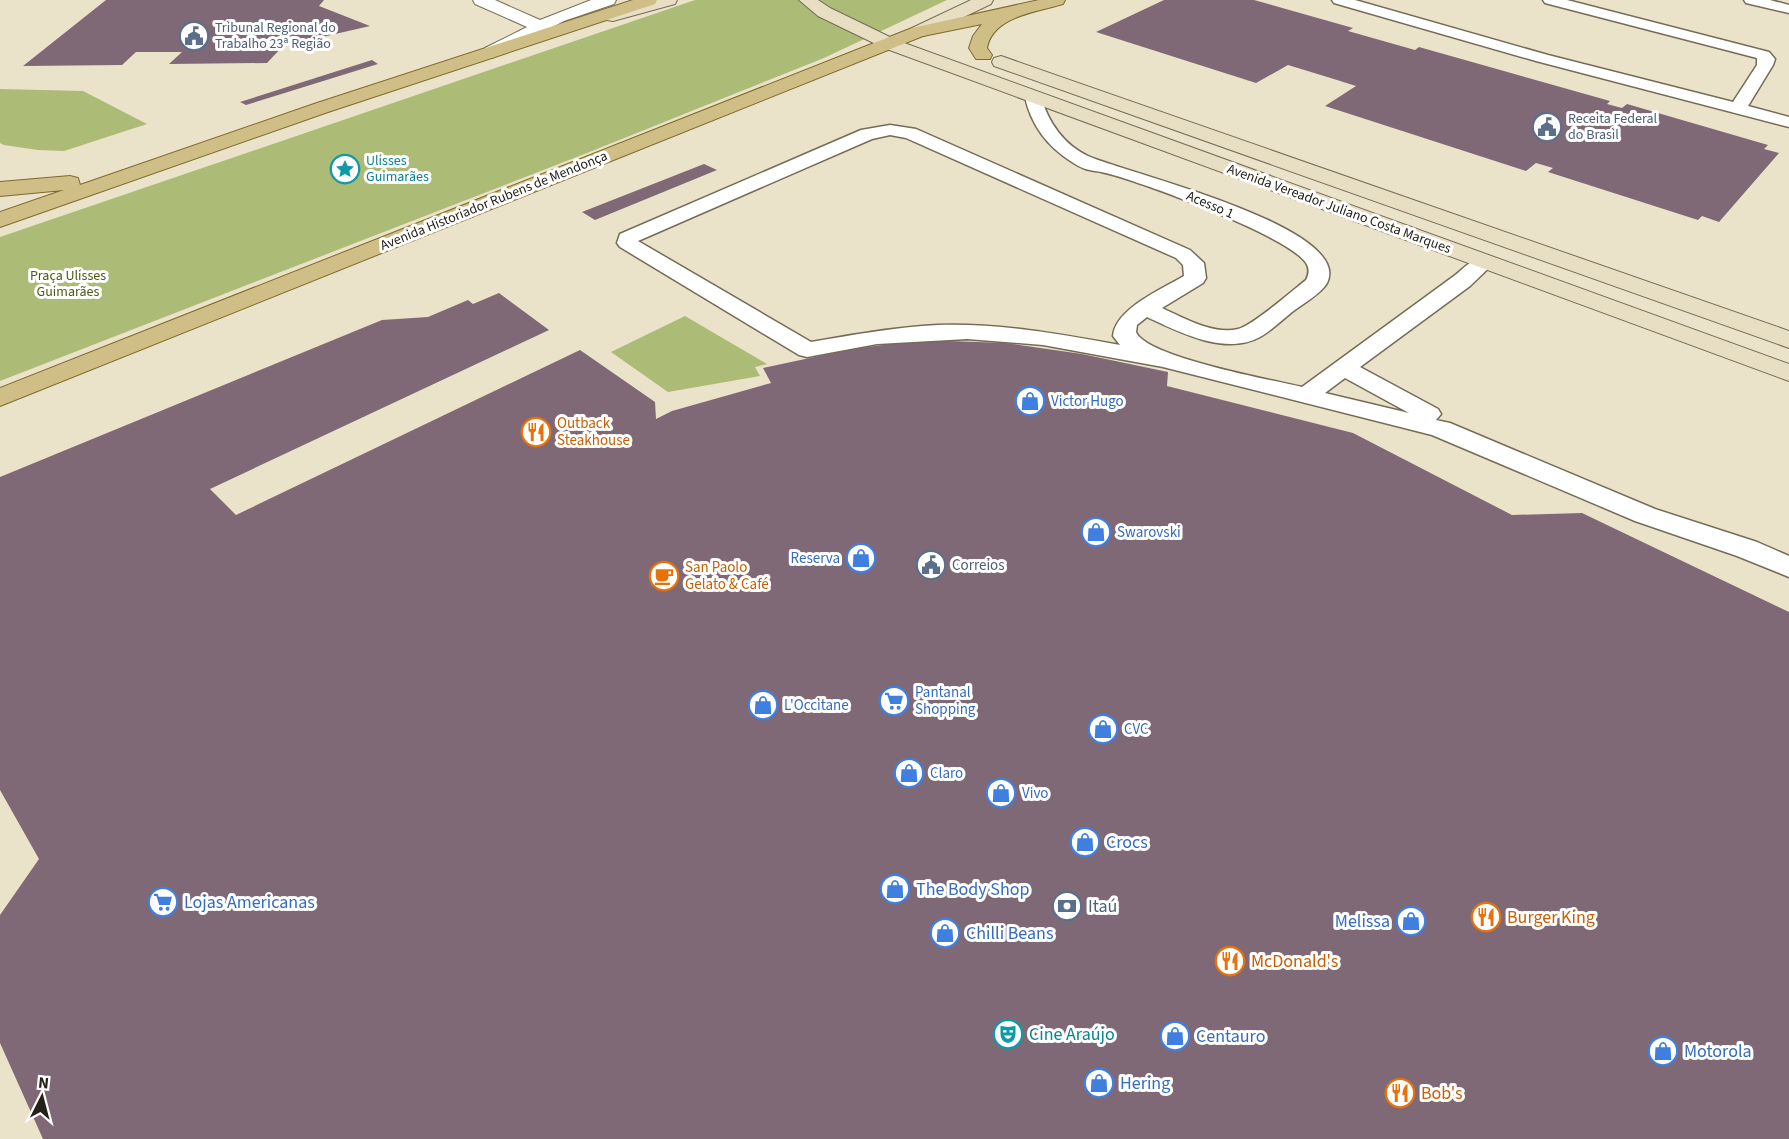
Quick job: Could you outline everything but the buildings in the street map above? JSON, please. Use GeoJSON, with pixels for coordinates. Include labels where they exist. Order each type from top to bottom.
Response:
{"type":"FeatureCollection","features":[{"type":"Feature","properties":{"kind":"main road"},"geometry":{"type":"LineString","coordinates":[[563,30],[649,0]]}},
{"type":"Feature","properties":{"kind":"main road"},"geometry":{"type":"LineString","coordinates":[[0,220],[492,51],[669,0]]}},
{"type":"Feature","properties":{"kind":"main road","name":"Avenida Vereador Juliano Costa Marques"},"geometry":{"type":"LineString","coordinates":[[807,0],[824,12],[890,44],[1789,373]]}},
{"type":"Feature","properties":{"kind":"main road","name":"Avenida Historiador Rubens de Mendonça"},"geometry":{"type":"LineString","coordinates":[[0,398],[890,44],[985,0]]}},
{"type":"Feature","properties":{"kind":"main road"},"geometry":{"type":"LineString","coordinates":[[918,32],[1057,0]]}},
{"type":"Feature","properties":{"kind":"main road"},"geometry":{"type":"LineString","coordinates":[[983,55],[978,48],[979,39],[986,29],[1000,18],[1016,11]]}},
{"type":"Feature","properties":{"kind":"main road","name":"Avenida Vereador Juliano Costa Marques"},"geometry":{"type":"LineString","coordinates":[[918,32],[1789,340]]}},
{"type":"Feature","properties":{"kind":"main road"},"geometry":{"type":"LineString","coordinates":[[0,189],[120,179]]}},
{"type":"Feature","properties":{"kind":"street"},"geometry":{"type":"LineString","coordinates":[[482,0],[540,26]]}},
{"type":"Feature","properties":{"kind":"street"},"geometry":{"type":"LineString","coordinates":[[492,51],[540,26],[608,0]]}},
{"type":"Feature","properties":{"kind":"lane"},"geometry":{"type":"LineString","coordinates":[[1339,0],[1737,110],[1789,122]]}},
{"type":"Feature","properties":{"kind":"lane"},"geometry":{"type":"LineString","coordinates":[[1550,0],[1763,55],[1767,59],[1765,65],[1737,110]]}},
{"type":"Feature","properties":{"kind":"lane"},"geometry":{"type":"LineString","coordinates":[[1750,0],[1789,9]]}},
{"type":"Feature","properties":{"kind":"lane","name":"Acesso 1"},"geometry":{"type":"LineString","coordinates":[[1034,98],[1036,110],[1056,141],[1079,159],[1137,191],[1283,252],[1297,259],[1318,278],[1313,287],[1251,332],[1233,337],[1188,327],[1147,309]]}},
{"type":"Feature","properties":{"kind":"lane"},"geometry":{"type":"LineString","coordinates":[[1163,360],[1146,353],[1124,336],[1126,322],[1195,278],[1193,263],[1183,254],[910,133],[879,130],[867,134],[627,238],[627,243],[807,350],[877,337],[967,332],[1043,338],[1163,360],[1441,429],[1645,515],[1747,549],[1789,567]]}},
{"type":"Feature","properties":{"kind":"lane"},"geometry":{"type":"LineString","coordinates":[[1306,395],[1462,281],[1484,262]]}},
{"type":"Feature","properties":{"kind":"lane"},"geometry":{"type":"LineString","coordinates":[[1343,368],[1504,455]]}},
{"type":"Feature","properties":{"kind":"green space","name":"Praça Ulisses Guimarães"},"geometry":{"type":"Polygon","coordinates":[[[695,0],[947,0],[824,58],[587,153],[0,381],[0,237],[695,0]]]}},
{"type":"Feature","properties":{"kind":"green space"},"geometry":{"type":"Polygon","coordinates":[[[0,89],[83,91],[147,124],[64,151],[4,145],[0,143],[0,89]]]}},
{"type":"Feature","properties":{"kind":"green space"},"geometry":{"type":"Polygon","coordinates":[[[685,316],[767,364],[755,367],[760,376],[668,392],[611,352],[685,316]]]}},
{"type":"Feature","properties":{"kind":"place","name":"Tribunal Regional do Trabalho 23ª Região"},"geometry":{"type":"Point","coordinates":[194,36]}},
{"type":"Feature","properties":{"kind":"place","name":"Receita Federal do Brasil"},"geometry":{"type":"Point","coordinates":[1547,127]}},
{"type":"Feature","properties":{"kind":"place","name":"Ulisses Guimarães"},"geometry":{"type":"Point","coordinates":[345,169]}},
{"type":"Feature","properties":{"kind":"place","name":"Victor Hugo"},"geometry":{"type":"Point","coordinates":[1030,401]}},
{"type":"Feature","properties":{"kind":"place","name":"Outback Steakhouse"},"geometry":{"type":"Point","coordinates":[536,432]}},
{"type":"Feature","properties":{"kind":"place","name":"Swarovski"},"geometry":{"type":"Point","coordinates":[1096,532]}},
{"type":"Feature","properties":{"kind":"place","name":"Reserva"},"geometry":{"type":"Point","coordinates":[861,558]}},
{"type":"Feature","properties":{"kind":"place","name":"Correios"},"geometry":{"type":"Point","coordinates":[931,565]}},
{"type":"Feature","properties":{"kind":"place","name":"San Paolo Gelato & Café"},"geometry":{"type":"Point","coordinates":[664,576]}},
{"type":"Feature","properties":{"kind":"place","name":"Pantanal Shopping"},"geometry":{"type":"Point","coordinates":[894,701]}},
{"type":"Feature","properties":{"kind":"place","name":"L'Occitane"},"geometry":{"type":"Point","coordinates":[763,705]}},
{"type":"Feature","properties":{"kind":"place","name":"CVC"},"geometry":{"type":"Point","coordinates":[1103,729]}},
{"type":"Feature","properties":{"kind":"place","name":"Claro"},"geometry":{"type":"Point","coordinates":[909,773]}},
{"type":"Feature","properties":{"kind":"place","name":"Vivo"},"geometry":{"type":"Point","coordinates":[1001,793]}},
{"type":"Feature","properties":{"kind":"place","name":"Crocs"},"geometry":{"type":"Point","coordinates":[1085,842]}},
{"type":"Feature","properties":{"kind":"place","name":"The Body Shop"},"geometry":{"type":"Point","coordinates":[895,889]}},
{"type":"Feature","properties":{"kind":"place","name":"Lojas Americanas"},"geometry":{"type":"Point","coordinates":[163,902]}},
{"type":"Feature","properties":{"kind":"place","name":"Itaú"},"geometry":{"type":"Point","coordinates":[1067,906]}},
{"type":"Feature","properties":{"kind":"place","name":"Burger King"},"geometry":{"type":"Point","coordinates":[1486,917]}},
{"type":"Feature","properties":{"kind":"place","name":"Melissa"},"geometry":{"type":"Point","coordinates":[1411,921]}},
{"type":"Feature","properties":{"kind":"place","name":"Chilli Beans"},"geometry":{"type":"Point","coordinates":[945,933]}},
{"type":"Feature","properties":{"kind":"place","name":"McDonald's"},"geometry":{"type":"Point","coordinates":[1230,961]}},
{"type":"Feature","properties":{"kind":"place","name":"Cine Araújo"},"geometry":{"type":"Point","coordinates":[1008,1034]}},
{"type":"Feature","properties":{"kind":"place","name":"Centauro"},"geometry":{"type":"Point","coordinates":[1175,1036]}},
{"type":"Feature","properties":{"kind":"place","name":"Motorola"},"geometry":{"type":"Point","coordinates":[1663,1051]}},
{"type":"Feature","properties":{"kind":"place","name":"Hering"},"geometry":{"type":"Point","coordinates":[1099,1083]}},
{"type":"Feature","properties":{"kind":"place","name":"Bob's"},"geometry":{"type":"Point","coordinates":[1400,1093]}}]}
